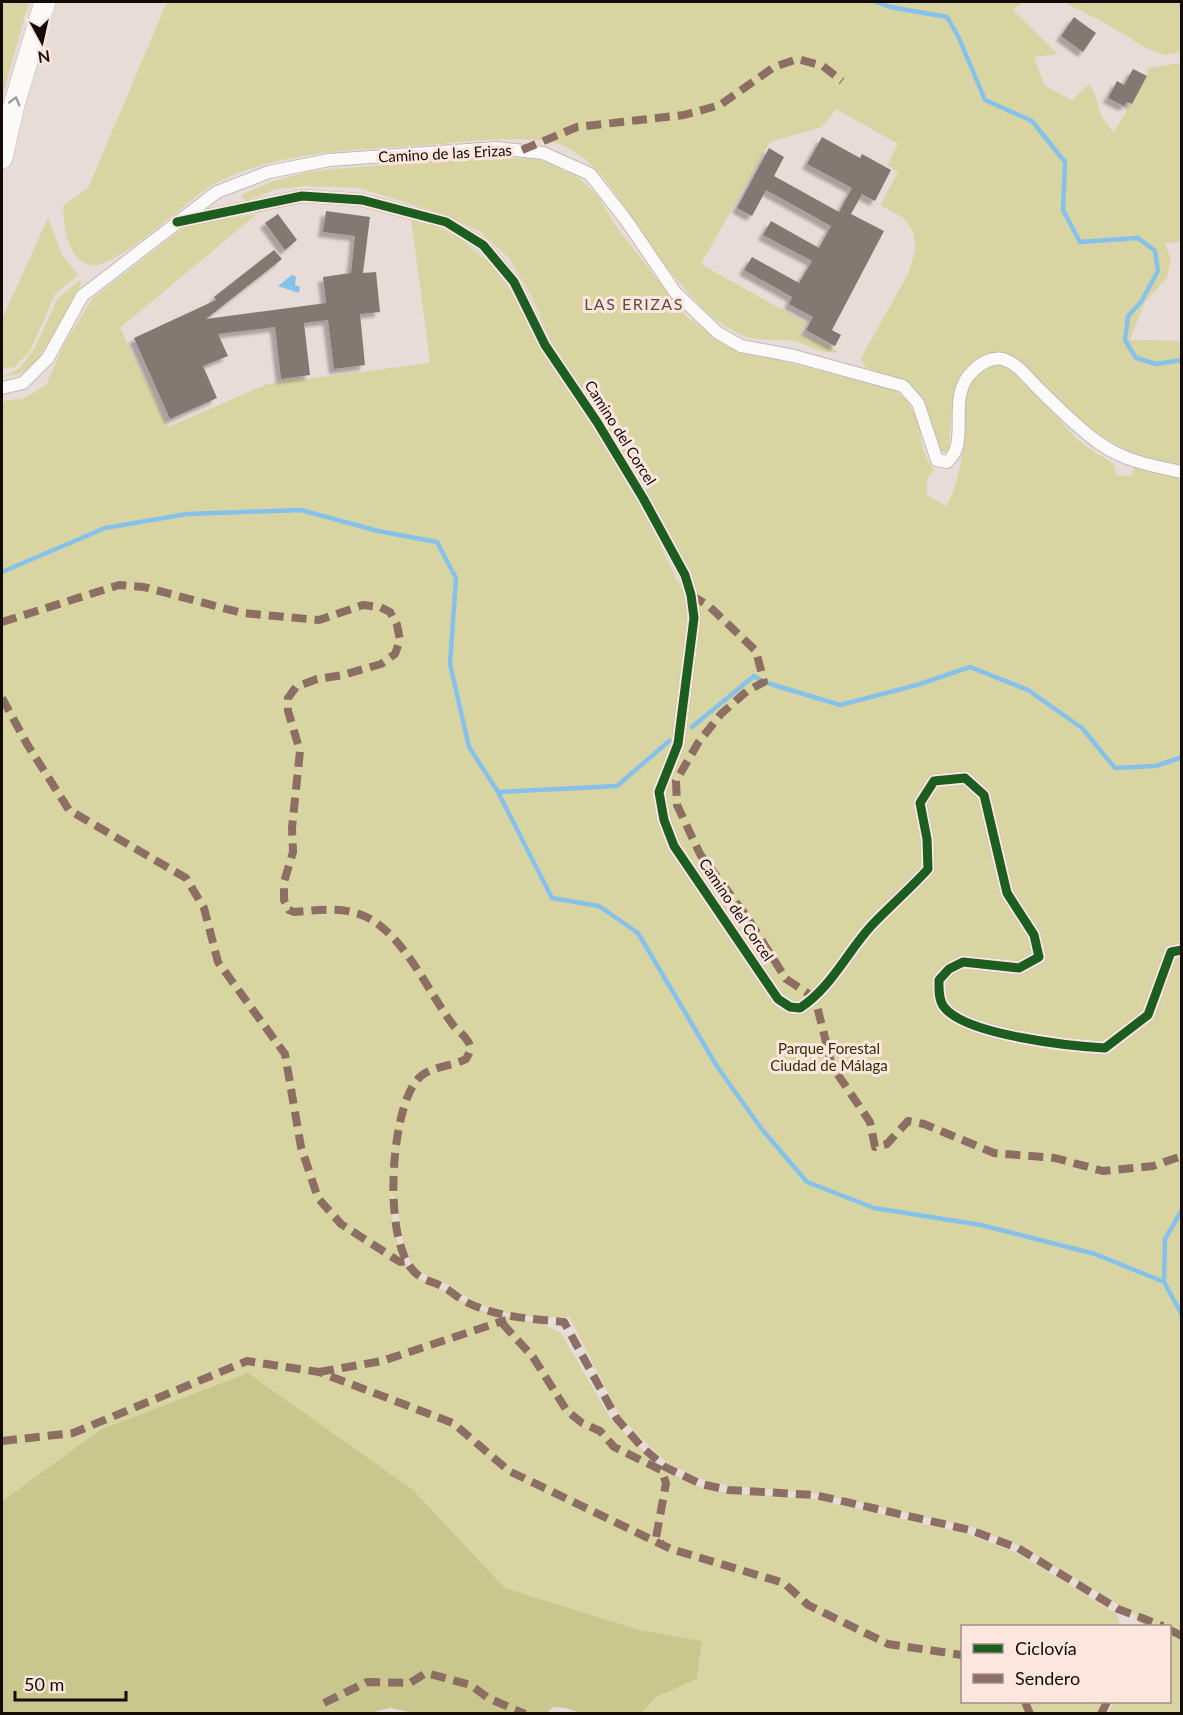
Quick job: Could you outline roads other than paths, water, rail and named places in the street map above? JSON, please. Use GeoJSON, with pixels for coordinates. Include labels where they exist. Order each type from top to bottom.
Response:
{"type":"FeatureCollection","features":[{"type":"Feature","properties":{"kind":"highway"},"geometry":{"type":"LineString","coordinates":[[2,158],[14,105],[45,2]]}},
{"type":"Feature","properties":{"kind":"street","name":"Camino de las Erizas"},"geometry":{"type":"LineString","coordinates":[[2,388],[23,383],[48,358],[82,296],[217,192],[269,172],[329,160],[496,148],[543,153],[590,174],[626,220],[675,292],[718,333],[741,346],[794,356],[903,386],[918,403],[937,460],[947,462],[955,456],[958,445],[959,397],[967,378],[985,361],[1001,359],[1017,366],[1042,392],[1100,444],[1129,459],[1182,472]]}},
{"type":"Feature","properties":{"kind":"street","name":"Camino del Corcel"},"geometry":{"type":"LineString","coordinates":[[177,222],[302,196],[362,200],[446,222],[483,245],[514,282],[545,345],[597,422],[685,575],[694,618],[678,744],[659,792],[664,820],[674,846],[778,999],[790,1007],[800,1008],[818,996],[873,924],[908,892],[928,869],[927,839],[920,803],[934,781],[965,778],[984,795],[1007,893],[1034,935],[1040,957],[1018,968],[963,962],[949,969],[939,980],[939,995],[944,1007],[965,1022],[1051,1044],[1105,1048],[1148,1015],[1170,952],[1182,950]]}},
{"type":"Feature","properties":{"kind":"water"},"geometry":{"type":"Polygon","coordinates":[[[292,275],[296,277],[295,285],[300,287],[299,293],[278,286],[292,275]]]}},
{"type":"Feature","properties":{"kind":"waterway"},"geometry":{"type":"LineString","coordinates":[[876,2],[890,7],[947,17],[959,38],[985,100],[1032,121],[1065,162],[1063,210],[1080,242],[1138,238],[1155,251],[1158,271],[1141,302],[1128,316],[1125,340],[1136,358],[1156,364],[1182,360]]}},
{"type":"Feature","properties":{"kind":"waterway"},"geometry":{"type":"LineString","coordinates":[[2,572],[105,528],[187,514],[301,510],[378,531],[437,542],[456,578],[450,664],[469,747],[498,792],[552,898],[599,906],[638,933],[718,1068],[761,1128],[807,1182],[874,1208],[981,1225],[1095,1254],[1164,1282],[1182,1315]]}},
{"type":"Feature","properties":{"kind":"waterway"},"geometry":{"type":"LineString","coordinates":[[692,727],[754,676],[764,682],[840,705],[917,685],[970,667],[1028,690],[1082,728],[1115,768],[1156,766],[1182,757]]}},
{"type":"Feature","properties":{"kind":"waterway"},"geometry":{"type":"LineString","coordinates":[[498,792],[617,786],[669,741]]}},
{"type":"Feature","properties":{"kind":"waterway"},"geometry":{"type":"LineString","coordinates":[[1164,1282],[1165,1239],[1182,1210]]}},
{"type":"Feature","properties":{"kind":"district","name":"LAS ERIZAS"},"geometry":{"type":"Point","coordinates":[634,304]}},
{"type":"Feature","properties":{"kind":"park label","name":"Parque Forestal Ciudad de Málaga"},"geometry":{"type":"Point","coordinates":[829,1058]}}]}
